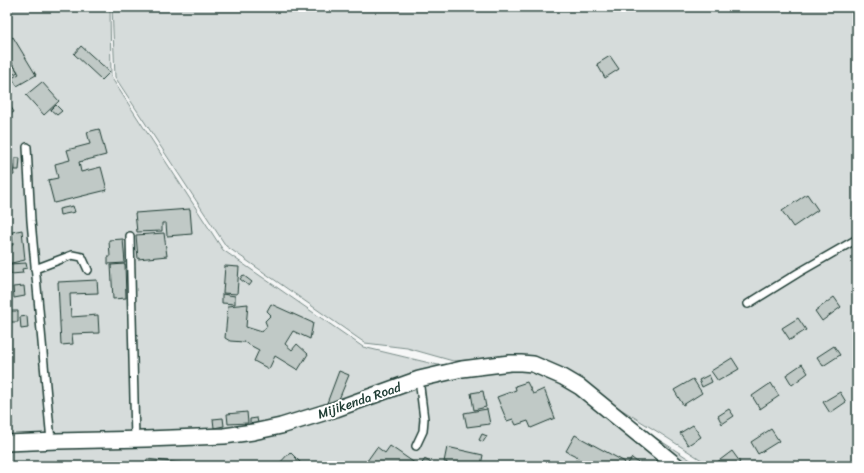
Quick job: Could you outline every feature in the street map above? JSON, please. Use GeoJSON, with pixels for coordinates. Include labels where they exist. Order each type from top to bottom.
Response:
{"type":"FeatureCollection","features":[{"type":"Feature","properties":{"kind":"street","name":"Mijikenda Road"},"geometry":{"type":"LineString","coordinates":[[7,443],[224,436],[253,432],[281,426],[336,409],[419,379],[462,369],[521,363],[533,364],[580,386],[677,466]]}},
{"type":"Feature","properties":{"kind":"lane"},"geometry":{"type":"LineString","coordinates":[[27,147],[31,221],[51,441]]}},
{"type":"Feature","properties":{"kind":"lane"},"geometry":{"type":"LineString","coordinates":[[130,236],[135,439]]}},
{"type":"Feature","properties":{"kind":"lane"},"geometry":{"type":"LineString","coordinates":[[748,304],[857,239]]}},
{"type":"Feature","properties":{"kind":"lane"},"geometry":{"type":"LineString","coordinates":[[35,269],[72,254],[82,257],[88,270]]}},
{"type":"Feature","properties":{"kind":"lane"},"geometry":{"type":"LineString","coordinates":[[416,446],[423,431],[424,425],[419,379]]}},
{"type":"Feature","properties":{"kind":"shaded area"},"geometry":{"type":"Polygon","coordinates":[[[7,7],[110,7],[111,77],[223,250],[363,347],[438,365],[534,360],[700,466],[7,466],[7,7]]]}},
{"type":"Feature","properties":{"kind":"shaded area"},"geometry":{"type":"Polygon","coordinates":[[[112,7],[857,7],[857,466],[711,466],[534,356],[453,361],[407,348],[365,343],[226,246],[115,77],[112,7]]]}},
{"type":"Feature","properties":{"kind":"building"},"geometry":{"type":"Polygon","coordinates":[[[13,37],[36,75],[17,86],[12,78],[19,74],[11,61],[7,63],[7,41],[13,37]]]}},
{"type":"Feature","properties":{"kind":"building"},"geometry":{"type":"Polygon","coordinates":[[[81,46],[110,72],[102,80],[74,54],[81,46]]]}},
{"type":"Feature","properties":{"kind":"building"},"geometry":{"type":"Polygon","coordinates":[[[610,56],[619,69],[605,78],[597,64],[610,56]]]}},
{"type":"Feature","properties":{"kind":"building"},"geometry":{"type":"Polygon","coordinates":[[[14,66],[18,72],[12,75],[9,70],[14,66]]]}},
{"type":"Feature","properties":{"kind":"building"},"geometry":{"type":"Polygon","coordinates":[[[42,82],[59,101],[44,115],[26,95],[42,82]]]}},
{"type":"Feature","properties":{"kind":"building"},"geometry":{"type":"Polygon","coordinates":[[[7,101],[14,112],[7,116],[7,101]]]}},
{"type":"Feature","properties":{"kind":"building"},"geometry":{"type":"Polygon","coordinates":[[[56,105],[62,111],[57,115],[51,110],[56,105]]]}},
{"type":"Feature","properties":{"kind":"building"},"geometry":{"type":"Polygon","coordinates":[[[99,129],[106,155],[79,162],[81,172],[101,167],[107,190],[54,203],[48,180],[58,178],[55,164],[70,160],[67,150],[90,144],[87,132],[99,129]]]}},
{"type":"Feature","properties":{"kind":"building"},"geometry":{"type":"Polygon","coordinates":[[[15,158],[20,158],[19,170],[15,170],[15,158]]]}},
{"type":"Feature","properties":{"kind":"building"},"geometry":{"type":"Polygon","coordinates":[[[7,160],[12,160],[14,175],[7,176],[7,160]]]}},
{"type":"Feature","properties":{"kind":"building"},"geometry":{"type":"Polygon","coordinates":[[[807,194],[818,210],[793,227],[782,211],[807,194]]]}},
{"type":"Feature","properties":{"kind":"building"},"geometry":{"type":"Polygon","coordinates":[[[73,206],[75,212],[60,215],[59,209],[73,206]]]}},
{"type":"Feature","properties":{"kind":"building"},"geometry":{"type":"Polygon","coordinates":[[[190,209],[192,234],[167,236],[166,223],[162,223],[162,231],[137,232],[135,213],[190,209]]]}},
{"type":"Feature","properties":{"kind":"building"},"geometry":{"type":"Polygon","coordinates":[[[22,230],[25,260],[7,264],[7,246],[13,245],[12,232],[22,230]]]}},
{"type":"Feature","properties":{"kind":"building"},"geometry":{"type":"Polygon","coordinates":[[[10,232],[11,244],[7,245],[7,233],[10,232]]]}},
{"type":"Feature","properties":{"kind":"building"},"geometry":{"type":"Polygon","coordinates":[[[164,233],[167,256],[138,259],[136,235],[164,233]]]}},
{"type":"Feature","properties":{"kind":"building"},"geometry":{"type":"Polygon","coordinates":[[[123,239],[125,263],[108,264],[108,257],[110,257],[109,240],[123,239]]]}},
{"type":"Feature","properties":{"kind":"building"},"geometry":{"type":"Polygon","coordinates":[[[26,263],[27,268],[22,269],[23,273],[11,274],[10,264],[26,263]]]}},
{"type":"Feature","properties":{"kind":"building"},"geometry":{"type":"Polygon","coordinates":[[[125,264],[126,298],[113,299],[111,265],[125,264]]]}},
{"type":"Feature","properties":{"kind":"building"},"geometry":{"type":"Polygon","coordinates":[[[225,266],[239,267],[237,294],[223,293],[225,266]]]}},
{"type":"Feature","properties":{"kind":"building"},"geometry":{"type":"Polygon","coordinates":[[[243,275],[252,282],[249,286],[240,279],[243,275]]]}},
{"type":"Feature","properties":{"kind":"building"},"geometry":{"type":"Polygon","coordinates":[[[97,280],[98,293],[70,294],[71,317],[98,315],[99,333],[72,334],[73,344],[61,345],[58,282],[97,280]]]}},
{"type":"Feature","properties":{"kind":"building"},"geometry":{"type":"Polygon","coordinates":[[[24,286],[25,296],[14,298],[13,287],[24,286]]]}},
{"type":"Feature","properties":{"kind":"building"},"geometry":{"type":"Polygon","coordinates":[[[222,294],[235,296],[235,304],[222,303],[222,294]]]}},
{"type":"Feature","properties":{"kind":"building"},"geometry":{"type":"Polygon","coordinates":[[[834,297],[841,307],[822,321],[815,311],[834,297]]]}},
{"type":"Feature","properties":{"kind":"building"},"geometry":{"type":"Polygon","coordinates":[[[248,304],[246,327],[262,332],[267,326],[265,321],[271,315],[267,311],[271,304],[313,323],[310,339],[293,331],[285,344],[292,350],[297,344],[308,354],[298,370],[275,356],[269,369],[254,361],[259,350],[244,342],[230,341],[225,338],[228,306],[248,304]]]}},
{"type":"Feature","properties":{"kind":"building"},"geometry":{"type":"Polygon","coordinates":[[[8,311],[18,311],[18,322],[8,322],[8,311]]]}},
{"type":"Feature","properties":{"kind":"building"},"geometry":{"type":"Polygon","coordinates":[[[27,316],[28,328],[21,329],[20,317],[27,316]]]}},
{"type":"Feature","properties":{"kind":"building"},"geometry":{"type":"Polygon","coordinates":[[[798,318],[806,330],[790,340],[782,328],[798,318]]]}},
{"type":"Feature","properties":{"kind":"building"},"geometry":{"type":"Polygon","coordinates":[[[834,346],[840,355],[823,366],[817,357],[834,346]]]}},
{"type":"Feature","properties":{"kind":"building"},"geometry":{"type":"Polygon","coordinates":[[[732,358],[739,369],[718,381],[711,371],[732,358]]]}},
{"type":"Feature","properties":{"kind":"building"},"geometry":{"type":"Polygon","coordinates":[[[802,364],[808,373],[792,385],[786,375],[802,364]]]}},
{"type":"Feature","properties":{"kind":"building"},"geometry":{"type":"Polygon","coordinates":[[[339,371],[349,375],[337,404],[327,403],[339,371]]]}},
{"type":"Feature","properties":{"kind":"building"},"geometry":{"type":"Polygon","coordinates":[[[709,375],[712,382],[702,387],[699,380],[709,375]]]}},
{"type":"Feature","properties":{"kind":"building"},"geometry":{"type":"Polygon","coordinates":[[[693,379],[702,393],[683,405],[674,390],[693,379]]]}},
{"type":"Feature","properties":{"kind":"building"},"geometry":{"type":"Polygon","coordinates":[[[527,382],[533,394],[544,389],[555,418],[531,428],[528,421],[516,425],[513,419],[507,421],[497,397],[516,390],[515,386],[527,382]]]}},
{"type":"Feature","properties":{"kind":"building"},"geometry":{"type":"Polygon","coordinates":[[[771,383],[779,396],[760,409],[752,396],[771,383]]]}},
{"type":"Feature","properties":{"kind":"building"},"geometry":{"type":"Polygon","coordinates":[[[483,391],[486,407],[474,410],[471,393],[483,391]]]}},
{"type":"Feature","properties":{"kind":"building"},"geometry":{"type":"Polygon","coordinates":[[[840,392],[846,402],[830,413],[823,402],[840,392]]]}},
{"type":"Feature","properties":{"kind":"building"},"geometry":{"type":"Polygon","coordinates":[[[487,409],[490,424],[467,427],[464,413],[487,409]]]}},
{"type":"Feature","properties":{"kind":"building"},"geometry":{"type":"Polygon","coordinates":[[[729,409],[734,416],[722,424],[718,416],[729,409]]]}},
{"type":"Feature","properties":{"kind":"building"},"geometry":{"type":"Polygon","coordinates":[[[247,412],[248,423],[228,424],[227,414],[247,412]]]}},
{"type":"Feature","properties":{"kind":"building"},"geometry":{"type":"Polygon","coordinates":[[[7,416],[11,416],[12,425],[7,425],[7,416]]]}},
{"type":"Feature","properties":{"kind":"building"},"geometry":{"type":"Polygon","coordinates":[[[223,418],[224,426],[214,428],[213,419],[223,418]]]}},
{"type":"Feature","properties":{"kind":"building"},"geometry":{"type":"Polygon","coordinates":[[[257,418],[258,423],[250,424],[250,419],[257,418]]]}},
{"type":"Feature","properties":{"kind":"building"},"geometry":{"type":"Polygon","coordinates":[[[693,425],[701,437],[688,445],[680,433],[693,425]]]}},
{"type":"Feature","properties":{"kind":"building"},"geometry":{"type":"Polygon","coordinates":[[[771,429],[779,441],[758,454],[751,442],[771,429]]]}},
{"type":"Feature","properties":{"kind":"building"},"geometry":{"type":"Polygon","coordinates":[[[482,434],[487,436],[483,442],[479,440],[482,434]]]}},
{"type":"Feature","properties":{"kind":"building"},"geometry":{"type":"Polygon","coordinates":[[[575,435],[625,462],[622,466],[602,466],[594,462],[592,466],[573,465],[578,457],[566,451],[575,435]]]}},
{"type":"Feature","properties":{"kind":"building"},"geometry":{"type":"Polygon","coordinates":[[[390,446],[419,466],[373,466],[367,461],[377,447],[385,453],[390,446]]]}},
{"type":"Feature","properties":{"kind":"building"},"geometry":{"type":"Polygon","coordinates":[[[447,447],[483,455],[481,465],[484,466],[446,466],[447,462],[444,462],[447,447]]]}},
{"type":"Feature","properties":{"kind":"building"},"geometry":{"type":"Polygon","coordinates":[[[732,451],[740,462],[735,466],[718,466],[716,463],[732,451]]]}},
{"type":"Feature","properties":{"kind":"building"},"geometry":{"type":"Polygon","coordinates":[[[290,452],[304,466],[277,466],[290,452]]]}},
{"type":"Feature","properties":{"kind":"building"},"geometry":{"type":"Polygon","coordinates":[[[632,458],[642,466],[626,466],[632,458]]]}},
{"type":"Feature","properties":{"kind":"building"},"geometry":{"type":"Polygon","coordinates":[[[147,459],[188,464],[188,466],[146,466],[147,459]]]}},
{"type":"Feature","properties":{"kind":"building"},"geometry":{"type":"Polygon","coordinates":[[[425,459],[435,466],[420,466],[425,459]]]}}]}
